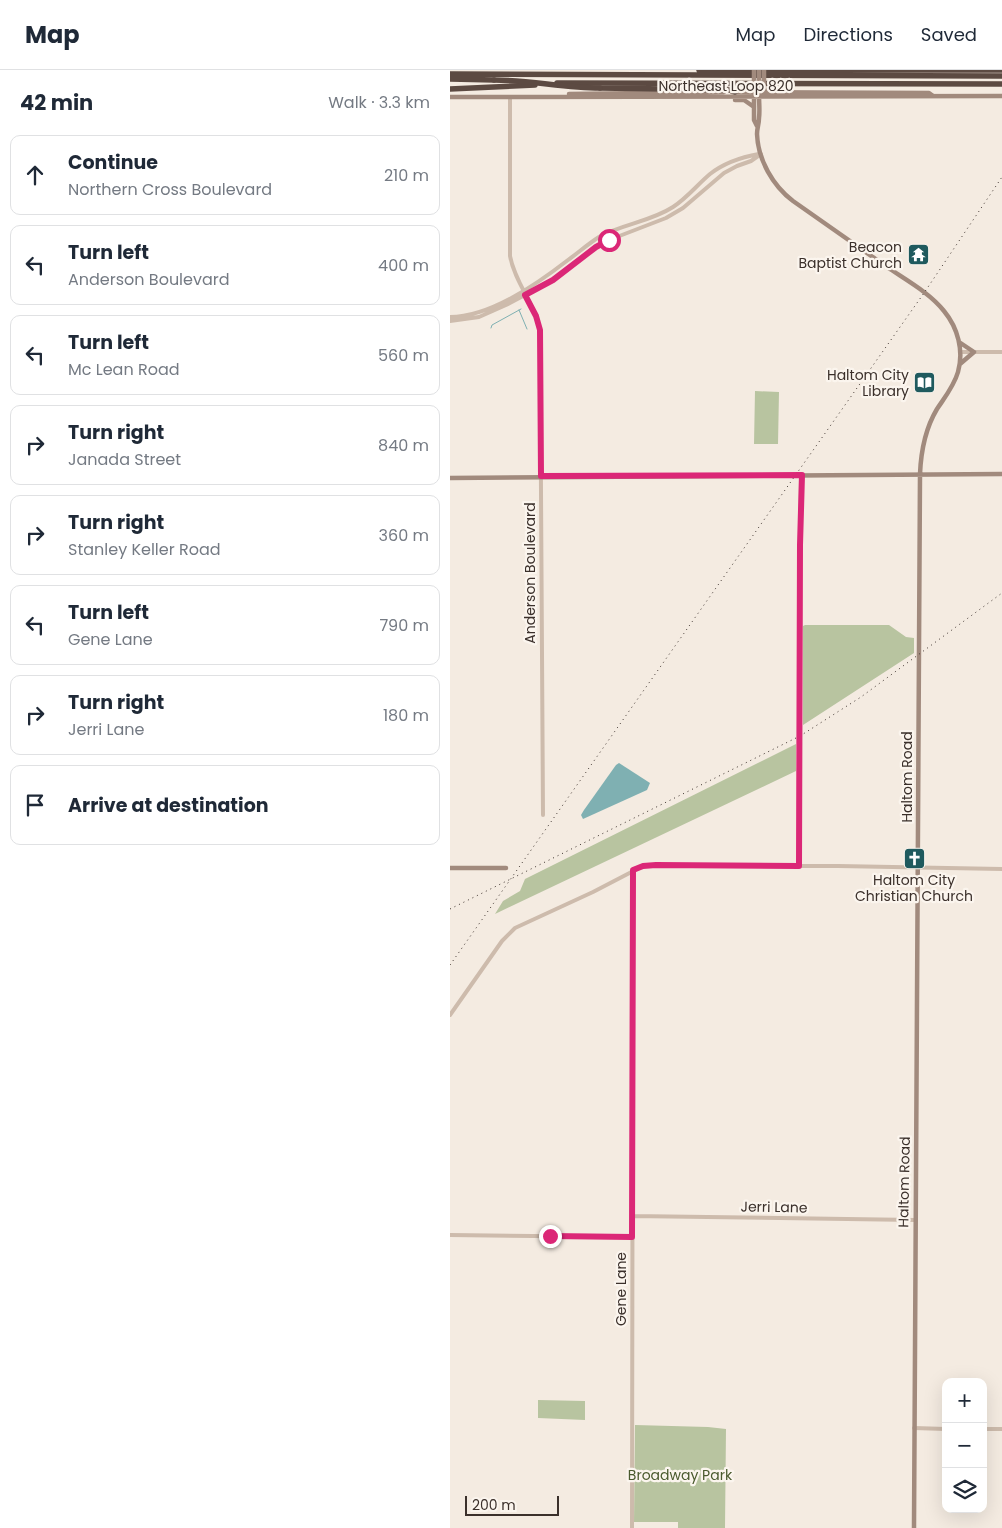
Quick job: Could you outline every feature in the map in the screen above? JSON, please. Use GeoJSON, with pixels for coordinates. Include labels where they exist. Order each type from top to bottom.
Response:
{"type":"FeatureCollection","features":[{"type":"Feature","properties":{"kind":"highway"},"geometry":{"type":"LineString","coordinates":[[699,70],[1002,70]]}},
{"type":"Feature","properties":{"kind":"highway"},"geometry":{"type":"LineString","coordinates":[[450,74],[751,72],[771,75],[1002,76]]}},
{"type":"Feature","properties":{"kind":"highway"},"geometry":{"type":"LineString","coordinates":[[450,79],[520,81],[564,87],[687,88],[730,90],[735,92]]}},
{"type":"Feature","properties":{"kind":"highway"},"geometry":{"type":"LineString","coordinates":[[450,89],[576,82],[1002,84]]}},
{"type":"Feature","properties":{"kind":"main road","name":"Haltom Road"},"geometry":{"type":"LineString","coordinates":[[759,70],[757,96],[759,120],[757,128],[761,154],[772,178],[786,196],[937,304],[950,320],[960,352],[960,364],[952,386],[928,426],[923,442],[920,474],[914,1528]]}},
{"type":"Feature","properties":{"kind":"main road"},"geometry":{"type":"LineString","coordinates":[[764,70],[764,87],[768,95],[773,97]]}},
{"type":"Feature","properties":{"kind":"main road","name":"Haltom Road"},"geometry":{"type":"LineString","coordinates":[[751,72],[757,96]]}},
{"type":"Feature","properties":{"kind":"main road"},"geometry":{"type":"LineString","coordinates":[[548,96],[582,93],[735,92],[929,93],[933,96]]}},
{"type":"Feature","properties":{"kind":"main road","name":"Northeast Loop 820"},"geometry":{"type":"LineString","coordinates":[[450,97],[1002,96]]}},
{"type":"Feature","properties":{"kind":"main road"},"geometry":{"type":"LineString","coordinates":[[702,97],[710,100],[744,100],[757,107],[773,97]]}},
{"type":"Feature","properties":{"kind":"main road"},"geometry":{"type":"LineString","coordinates":[[958,341],[974,352],[960,364]]}},
{"type":"Feature","properties":{"kind":"main road"},"geometry":{"type":"LineString","coordinates":[[450,478],[1002,474]]}},
{"type":"Feature","properties":{"kind":"main road"},"geometry":{"type":"LineString","coordinates":[[450,868],[506,868]]}},
{"type":"Feature","properties":{"kind":"street","name":"Anderson Boulevard"},"geometry":{"type":"LineString","coordinates":[[510,97],[510,256],[513,270],[536,316],[540,330],[543,815]]}},
{"type":"Feature","properties":{"kind":"street"},"geometry":{"type":"LineString","coordinates":[[450,317],[480,313],[553,280],[596,247],[625,233],[666,218],[683,208],[724,173],[751,161],[761,154]]}},
{"type":"Feature","properties":{"kind":"street"},"geometry":{"type":"LineString","coordinates":[[450,321],[479,317],[524,293],[600,237],[667,211],[691,193],[710,174],[723,166],[746,156],[761,154]]}},
{"type":"Feature","properties":{"kind":"street"},"geometry":{"type":"LineString","coordinates":[[691,193],[696,197]]}},
{"type":"Feature","properties":{"kind":"street"},"geometry":{"type":"LineString","coordinates":[[960,352],[1002,352]]}},
{"type":"Feature","properties":{"kind":"street"},"geometry":{"type":"LineString","coordinates":[[799,866],[800,539],[802,475]]}},
{"type":"Feature","properties":{"kind":"street"},"geometry":{"type":"LineString","coordinates":[[450,1015],[502,942],[515,928],[593,892],[643,866],[1002,869]]}},
{"type":"Feature","properties":{"kind":"street","name":"Gene Lane"},"geometry":{"type":"LineString","coordinates":[[632,1528],[633,870]]}},
{"type":"Feature","properties":{"kind":"street","name":"Jerri Lane"},"geometry":{"type":"LineString","coordinates":[[632,1216],[915,1220]]}},
{"type":"Feature","properties":{"kind":"street"},"geometry":{"type":"LineString","coordinates":[[450,1234],[632,1237]]}},
{"type":"Feature","properties":{"kind":"street"},"geometry":{"type":"LineString","coordinates":[[914,1428],[942,1429]]}},
{"type":"Feature","properties":{"kind":"street"},"geometry":{"type":"LineString","coordinates":[[987,1429],[1002,1429]]}},
{"type":"Feature","properties":{"kind":"green space"},"geometry":{"type":"Polygon","coordinates":[[[755,391],[779,392],[778,444],[754,444],[755,391]]]}},
{"type":"Feature","properties":{"kind":"green space"},"geometry":{"type":"Polygon","coordinates":[[[889,625],[906,637],[914,638],[914,653],[803,725],[803,626],[889,625]]]}},
{"type":"Feature","properties":{"kind":"green space"},"geometry":{"type":"Polygon","coordinates":[[[796,744],[796,771],[495,914],[503,901],[520,891],[525,879],[796,744]]]}},
{"type":"Feature","properties":{"kind":"green space"},"geometry":{"type":"Polygon","coordinates":[[[538,1400],[585,1401],[585,1420],[538,1418],[538,1400]]]}},
{"type":"Feature","properties":{"kind":"green space","name":"Broadway Park"},"geometry":{"type":"Polygon","coordinates":[[[635,1425],[726,1429],[725,1528],[678,1528],[678,1522],[634,1522],[635,1425]]]}},
{"type":"Feature","properties":{"kind":"water"},"geometry":{"type":"Polygon","coordinates":[[[619,763],[650,783],[647,790],[583,819],[581,815],[584,810],[619,763]]]}},
{"type":"Feature","properties":{"kind":"waterway"},"geometry":{"type":"LineString","coordinates":[[491,328],[492,325],[521,309]]}},
{"type":"Feature","properties":{"kind":"waterway"},"geometry":{"type":"LineString","coordinates":[[519,310],[527,329]]}},
{"type":"Feature","properties":{"kind":"railway"},"geometry":{"type":"LineString","coordinates":[[450,965],[924,293],[1002,177]]}},
{"type":"Feature","properties":{"kind":"railway"},"geometry":{"type":"LineString","coordinates":[[450,909],[800,736],[861,697],[1002,593]]}},
{"type":"Feature","properties":{"kind":"place","name":"Beacon Baptist Church"},"geometry":{"type":"Point","coordinates":[918,255]}},
{"type":"Feature","properties":{"kind":"place","name":"Haltom City Library"},"geometry":{"type":"Point","coordinates":[925,383]}},
{"type":"Feature","properties":{"kind":"place","name":"Haltom City Christian Church"},"geometry":{"type":"Point","coordinates":[914,858]}},
{"type":"Feature","properties":{"kind":"route"},"geometry":{"type":"LineString","coordinates":[[550,1236],[632,1237],[633,870],[643,866],[656,865],[799,866],[802,475],[541,476],[540,330],[538,320],[525,295],[553,280],[596,247],[609,240]]}}]}
